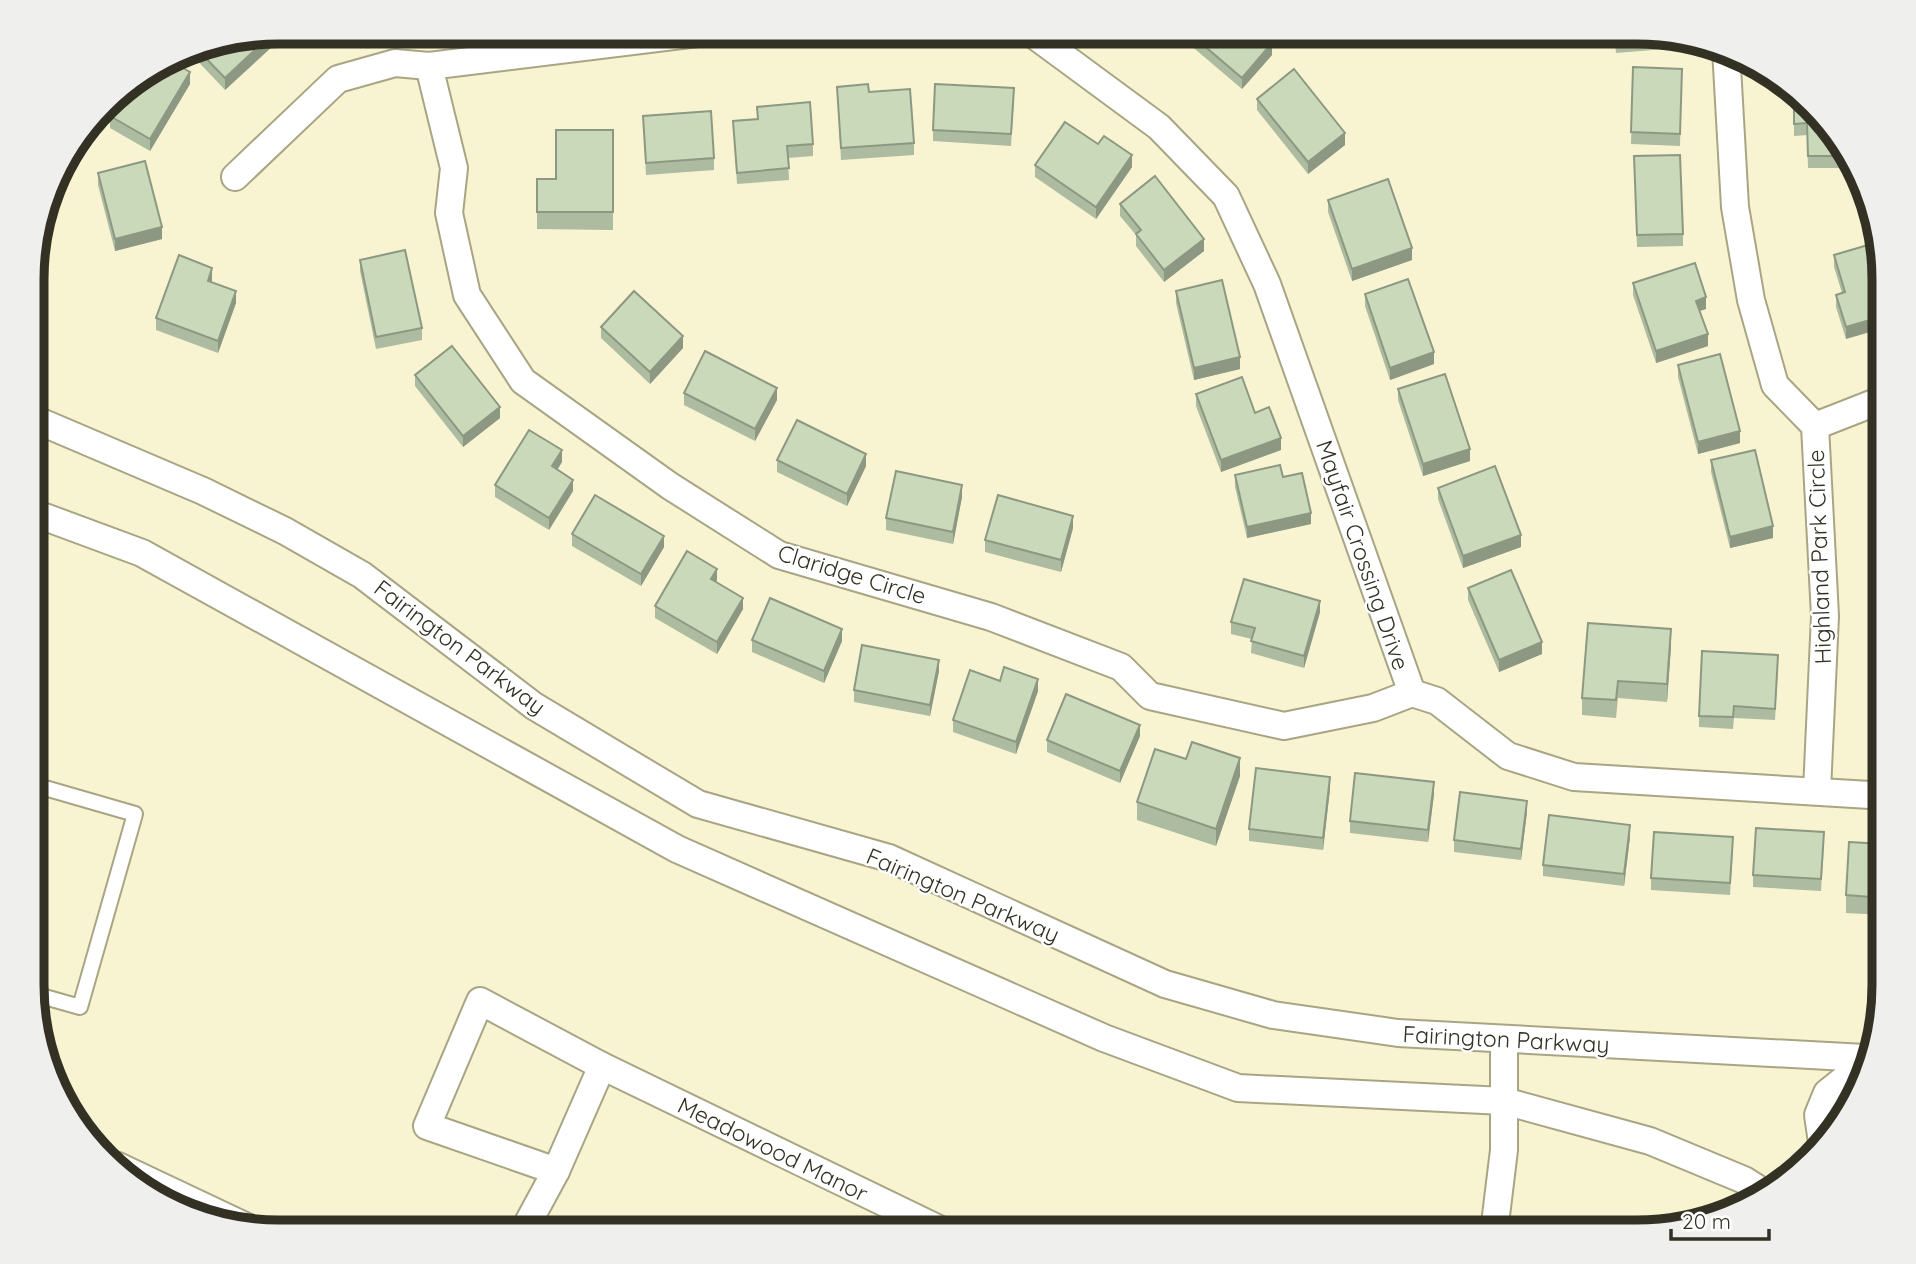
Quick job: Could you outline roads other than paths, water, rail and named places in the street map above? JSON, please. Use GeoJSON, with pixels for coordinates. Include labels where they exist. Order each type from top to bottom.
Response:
{"type":"FeatureCollection","features":[{"type":"Feature","properties":{"kind":"street"},"geometry":{"type":"LineString","coordinates":[[236,177],[338,79],[396,63],[429,66],[608,44]]}},
{"type":"Feature","properties":{"kind":"street","name":"Mayfair Crossing Drive"},"geometry":{"type":"LineString","coordinates":[[1046,44],[1159,127],[1226,195],[1268,284],[1412,693],[1437,701],[1508,756],[1574,777],[1872,795]]}},
{"type":"Feature","properties":{"kind":"street","name":"Highland Park Circle"},"geometry":{"type":"LineString","coordinates":[[1727,62],[1735,207],[1751,300],[1775,385],[1815,426],[1825,616],[1816,791]]}},
{"type":"Feature","properties":{"kind":"street","name":"Claridge Circle"},"geometry":{"type":"LineString","coordinates":[[429,66],[454,168],[449,213],[467,295],[523,381],[670,486],[779,555],[978,613],[1017,627],[1121,667],[1150,696],[1284,726],[1373,708],[1412,693]]}},
{"type":"Feature","properties":{"kind":"street"},"geometry":{"type":"LineString","coordinates":[[1815,426],[1872,404]]}},
{"type":"Feature","properties":{"kind":"street","name":"Fairington Parkway"},"geometry":{"type":"LineString","coordinates":[[44,423],[203,491],[285,531],[362,575],[534,706],[698,804],[889,858],[1165,984],[1273,1015],[1398,1033],[1861,1058]]}},
{"type":"Feature","properties":{"kind":"street"},"geometry":{"type":"LineString","coordinates":[[44,517],[142,552],[677,849],[1104,1038],[1238,1088],[1504,1101],[1650,1141],[1744,1180],[1757,1188]]}},
{"type":"Feature","properties":{"kind":"street","name":"Meadowood Manor"},"geometry":{"type":"LineString","coordinates":[[556,1171],[428,1126],[480,1001],[602,1066],[920,1220]]}},
{"type":"Feature","properties":{"kind":"street"},"geometry":{"type":"LineString","coordinates":[[1495,1220],[1504,1150],[1504,1039]]}},
{"type":"Feature","properties":{"kind":"street"},"geometry":{"type":"LineString","coordinates":[[529,1220],[556,1171],[602,1066]]}},
{"type":"Feature","properties":{"kind":"street"},"geometry":{"type":"LineString","coordinates":[[1820,1132],[1818,1115],[1827,1093],[1856,1070]]}},
{"type":"Feature","properties":{"kind":"street"},"geometry":{"type":"LineString","coordinates":[[149,1182],[205,1207]]}},
{"type":"Feature","properties":{"kind":"lane"},"geometry":{"type":"LineString","coordinates":[[44,788],[135,814],[80,1007],[45,997]]}}]}
